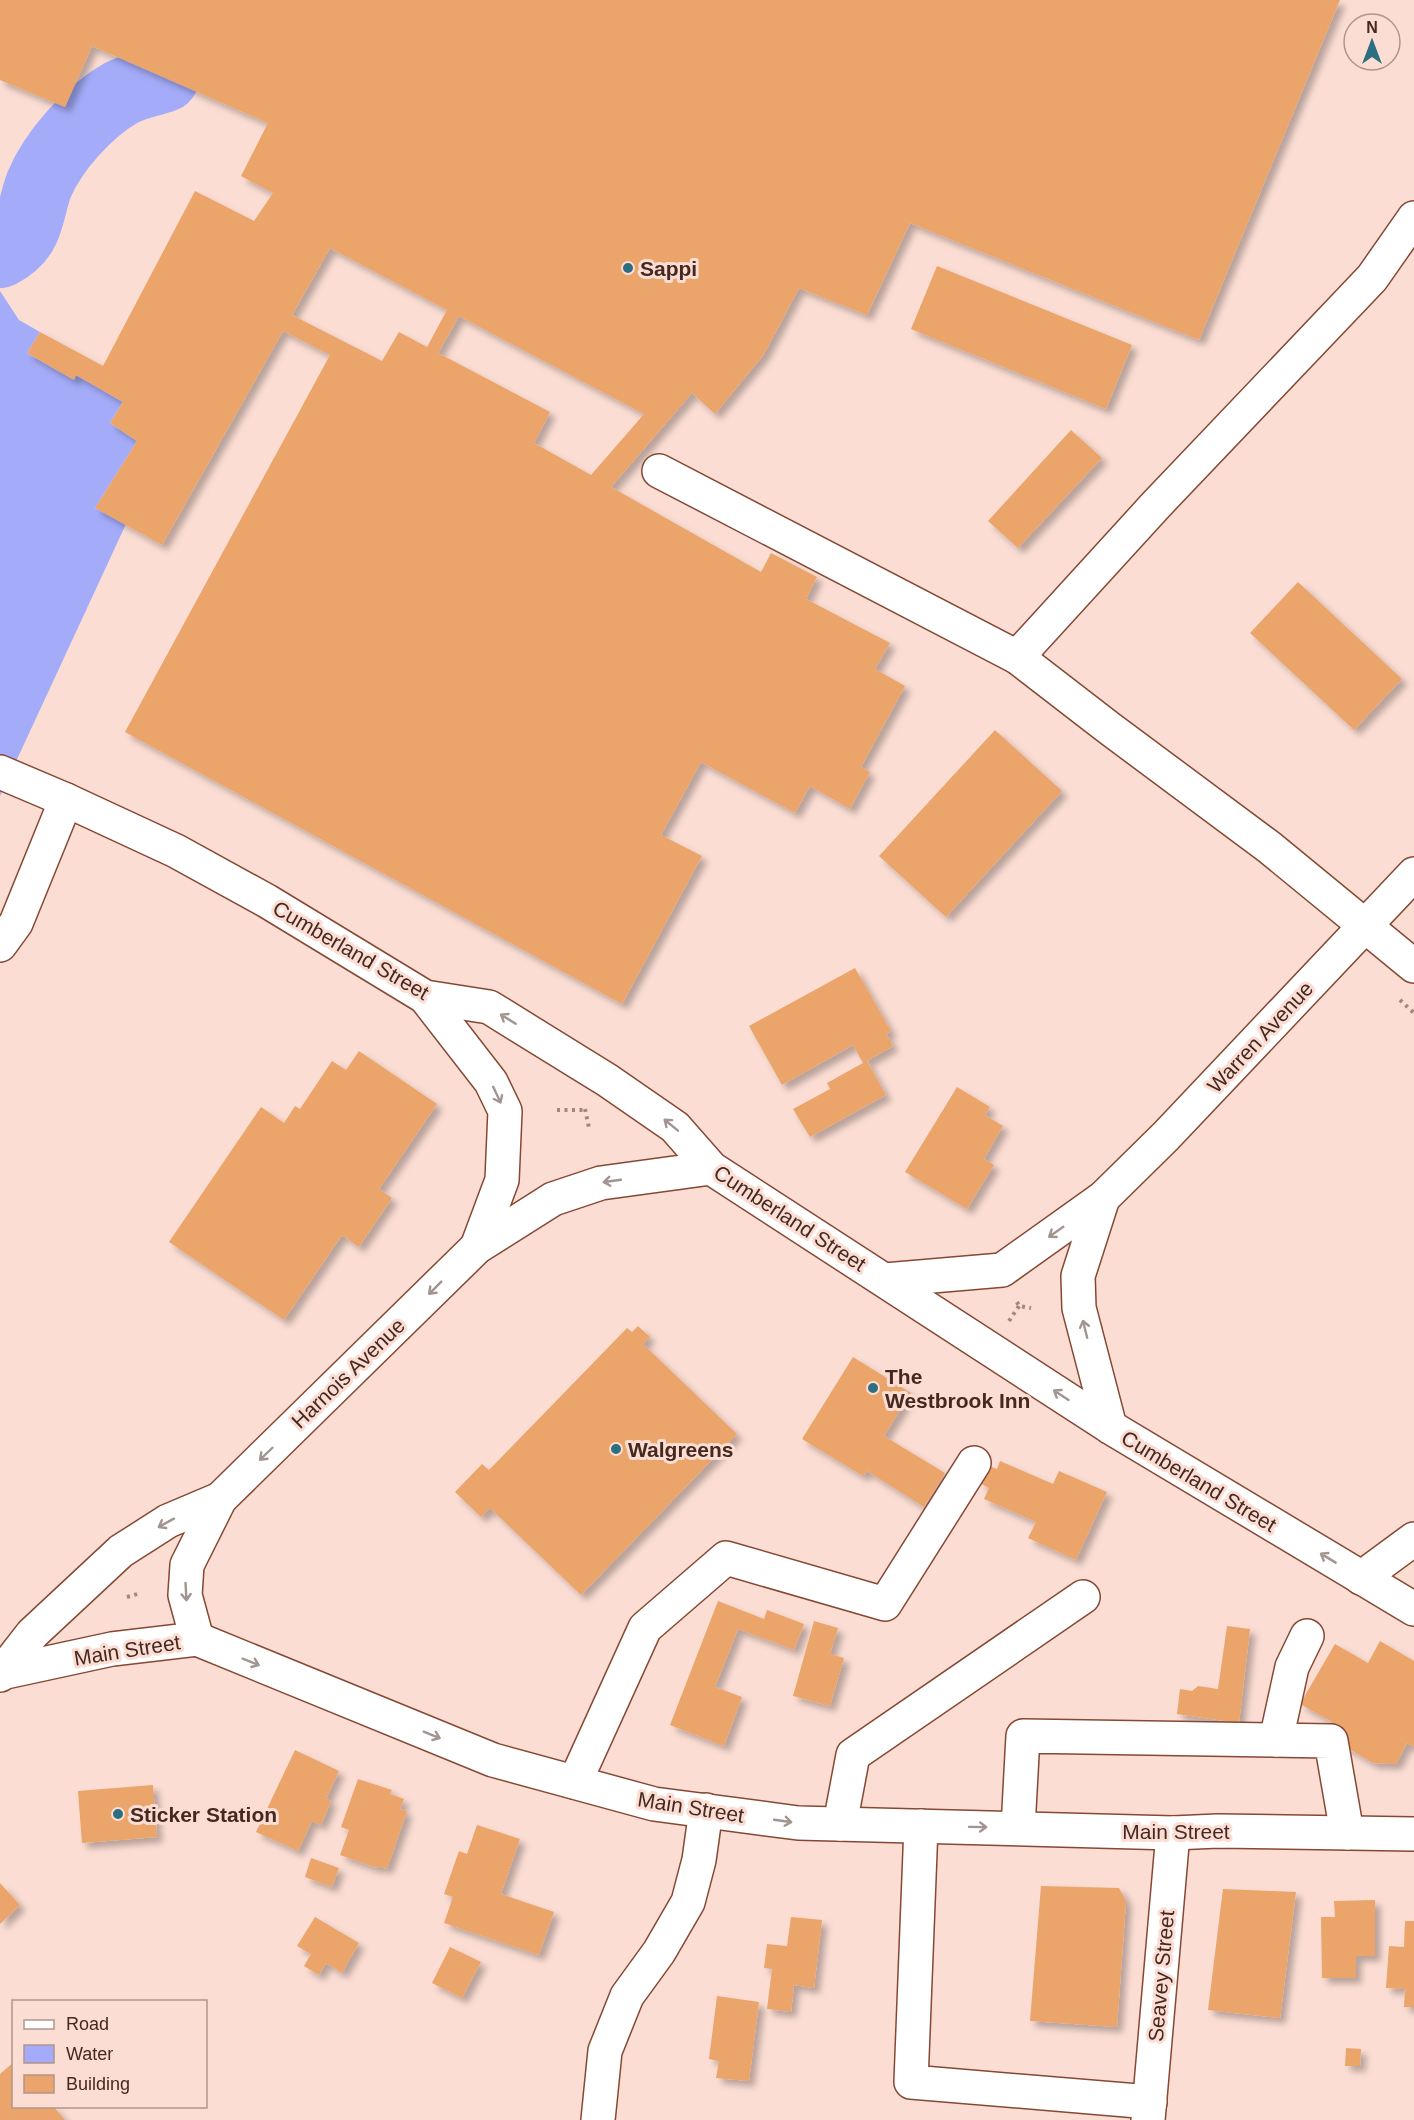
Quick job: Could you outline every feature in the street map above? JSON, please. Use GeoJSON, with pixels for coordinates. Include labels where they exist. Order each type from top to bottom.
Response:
{"type":"FeatureCollection","features":[{"type":"Feature","properties":{"kind":"main road"},"geometry":{"type":"LineString","coordinates":[[1017,657],[1154,507],[1371,278],[1414,218]]}},
{"type":"Feature","properties":{"kind":"main road"},"geometry":{"type":"LineString","coordinates":[[659,471],[1017,657],[1269,847],[1414,966]]}},
{"type":"Feature","properties":{"kind":"main road","name":"Cumberland Street"},"geometry":{"type":"LineString","coordinates":[[7,774],[176,850],[267,901],[425,997],[489,1007],[607,1080],[675,1127],[711,1168],[1110,1427],[1414,1609]]}},
{"type":"Feature","properties":{"kind":"main road"},"geometry":{"type":"LineString","coordinates":[[0,945],[16,923],[66,800]]}},
{"type":"Feature","properties":{"kind":"main road","name":"Warren Avenue"},"geometry":{"type":"LineString","coordinates":[[885,1280],[1002,1270],[1103,1198],[1166,1136],[1414,874]]}},
{"type":"Feature","properties":{"kind":"main road","name":"Harnois Avenue"},"geometry":{"type":"LineString","coordinates":[[425,997],[491,1082],[505,1111],[502,1180],[477,1247]]}},
{"type":"Feature","properties":{"kind":"main road","name":"Harnois Avenue"},"geometry":{"type":"LineString","coordinates":[[197,1640],[185,1595],[187,1564],[220,1499],[477,1247],[553,1199],[591,1186],[711,1168]]}},
{"type":"Feature","properties":{"kind":"main road","name":"Warren Avenue"},"geometry":{"type":"LineString","coordinates":[[1103,1198],[1078,1276],[1079,1308],[1110,1427]]}},
{"type":"Feature","properties":{"kind":"main road"},"geometry":{"type":"LineString","coordinates":[[575,1782],[645,1628],[726,1558],[885,1604],[974,1463]]}},
{"type":"Feature","properties":{"kind":"main road","name":"Harnois Avenue"},"geometry":{"type":"LineString","coordinates":[[1,1674],[32,1634],[121,1551],[168,1521],[220,1499]]}},
{"type":"Feature","properties":{"kind":"main road"},"geometry":{"type":"LineString","coordinates":[[1361,1578],[1414,1539]]}},
{"type":"Feature","properties":{"kind":"main road"},"geometry":{"type":"LineString","coordinates":[[840,1824],[853,1755],[1083,1597]]}},
{"type":"Feature","properties":{"kind":"main road"},"geometry":{"type":"LineString","coordinates":[[1276,1740],[1292,1666],[1307,1636]]}},
{"type":"Feature","properties":{"kind":"main road","name":"Main Street"},"geometry":{"type":"LineString","coordinates":[[1,1674],[112,1649],[197,1640],[493,1760],[654,1804],[798,1823],[1173,1833],[1218,1831],[1414,1834]]}},
{"type":"Feature","properties":{"kind":"main road"},"geometry":{"type":"LineString","coordinates":[[1018,1828],[1023,1736],[1331,1741],[1347,1833]]}},
{"type":"Feature","properties":{"kind":"main road"},"geometry":{"type":"LineString","coordinates":[[598,2120],[605,2051],[627,1996],[659,1952],[688,1902],[699,1860],[706,1810]]}},
{"type":"Feature","properties":{"kind":"main road"},"geometry":{"type":"LineString","coordinates":[[921,1826],[911,2082],[1149,2111]]}},
{"type":"Feature","properties":{"kind":"main road","name":"Seavey Street"},"geometry":{"type":"LineString","coordinates":[[1149,2111],[1173,1833]]}},
{"type":"Feature","properties":{"kind":"path"},"geometry":{"type":"LineString","coordinates":[[557,1110],[585,1110]]}},
{"type":"Feature","properties":{"kind":"path"},"geometry":{"type":"LineString","coordinates":[[1009,1321],[1019,1306]]}},
{"type":"Feature","properties":{"kind":"water"},"geometry":{"type":"Polygon","coordinates":[[[0,291],[19,320],[40,332],[27,353],[73,379],[76,375],[123,402],[110,423],[137,441],[95,508],[126,524],[0,796],[0,291]]]}},
{"type":"Feature","properties":{"kind":"building"},"geometry":{"type":"Polygon","coordinates":[[[0,0],[1340,0],[1199,340],[910,223],[867,315],[799,288],[764,354],[715,414],[692,393],[611,487],[761,572],[771,553],[817,577],[806,599],[890,643],[875,669],[905,686],[861,767],[870,772],[850,809],[810,786],[795,813],[701,762],[661,835],[702,856],[622,1004],[125,732],[330,355],[283,331],[162,545],[95,508],[137,441],[110,423],[123,402],[76,375],[74,380],[27,353],[40,332],[103,366],[195,191],[254,221],[273,193],[241,176],[268,123],[92,46],[65,107],[0,80],[0,0]],[[330,248],[292,315],[382,361],[399,332],[427,347],[447,310],[330,248]],[[459,316],[438,353],[550,412],[534,443],[591,475],[644,414],[459,316]]]}},
{"type":"Feature","properties":{"kind":"building"},"geometry":{"type":"Polygon","coordinates":[[[937,266],[1132,345],[1106,409],[911,329],[937,266]]]}},
{"type":"Feature","properties":{"kind":"building"},"geometry":{"type":"Polygon","coordinates":[[[1071,430],[1102,458],[1018,548],[988,521],[1071,430]]]}},
{"type":"Feature","properties":{"kind":"building"},"geometry":{"type":"Polygon","coordinates":[[[1298,582],[1402,679],[1354,730],[1250,633],[1298,582]]]}},
{"type":"Feature","properties":{"kind":"building"},"geometry":{"type":"Polygon","coordinates":[[[995,730],[1062,791],[946,917],[879,856],[995,730]]]}},
{"type":"Feature","properties":{"kind":"building"},"geometry":{"type":"Polygon","coordinates":[[[855,968],[891,1031],[886,1034],[893,1046],[867,1061],[886,1095],[810,1137],[793,1109],[830,1089],[827,1083],[863,1063],[853,1045],[782,1085],[749,1026],[855,968]]]}},
{"type":"Feature","properties":{"kind":"building"},"geometry":{"type":"Polygon","coordinates":[[[359,1051],[437,1104],[379,1189],[392,1198],[359,1247],[342,1235],[284,1320],[169,1242],[261,1107],[284,1123],[295,1106],[300,1109],[332,1061],[346,1070],[359,1051]]]}},
{"type":"Feature","properties":{"kind":"building"},"geometry":{"type":"Polygon","coordinates":[[[957,1087],[990,1107],[985,1115],[1003,1126],[984,1159],[994,1165],[967,1209],[905,1172],[957,1087]]]}},
{"type":"Feature","properties":{"kind":"building","name":"Walgreens"},"geometry":{"type":"Polygon","coordinates":[[[638,1326],[650,1337],[643,1344],[737,1434],[581,1595],[490,1508],[481,1517],[455,1492],[482,1464],[489,1470],[627,1328],[632,1332],[638,1326]]]}},
{"type":"Feature","properties":{"kind":"building"},"geometry":{"type":"Polygon","coordinates":[[[853,1357],[911,1393],[884,1436],[945,1473],[924,1507],[867,1471],[863,1476],[802,1439],[853,1357]]]}},
{"type":"Feature","properties":{"kind":"building"},"geometry":{"type":"Polygon","coordinates":[[[1000,1461],[1053,1484],[1059,1471],[1107,1492],[1076,1560],[1028,1538],[1036,1522],[984,1499],[989,1488],[980,1483],[989,1466],[997,1469],[1000,1461]]]}},
{"type":"Feature","properties":{"kind":"building"},"geometry":{"type":"Polygon","coordinates":[[[718,1601],[764,1619],[767,1610],[804,1624],[794,1650],[738,1629],[715,1687],[742,1697],[724,1746],[670,1725],[718,1601]]]}},
{"type":"Feature","properties":{"kind":"building"},"geometry":{"type":"Polygon","coordinates":[[[814,1621],[838,1628],[830,1654],[844,1658],[830,1706],[793,1696],[814,1621]]]}},
{"type":"Feature","properties":{"kind":"building"},"geometry":{"type":"Polygon","coordinates":[[[1227,1626],[1250,1629],[1239,1723],[1177,1714],[1180,1689],[1192,1691],[1198,1686],[1218,1689],[1227,1626]]]}},
{"type":"Feature","properties":{"kind":"building"},"geometry":{"type":"Polygon","coordinates":[[[1380,1641],[1414,1661],[1414,1747],[1407,1743],[1396,1764],[1373,1763],[1344,1746],[1332,1722],[1300,1704],[1335,1644],[1368,1663],[1380,1641]]]}},
{"type":"Feature","properties":{"kind":"building"},"geometry":{"type":"Polygon","coordinates":[[[295,1750],[339,1771],[326,1799],[331,1801],[321,1825],[312,1821],[298,1851],[256,1832],[295,1750]]]}},
{"type":"Feature","properties":{"kind":"building"},"geometry":{"type":"Polygon","coordinates":[[[358,1779],[392,1790],[390,1794],[404,1799],[400,1809],[407,1811],[387,1869],[378,1866],[377,1868],[340,1855],[349,1830],[341,1827],[358,1779]]]}},
{"type":"Feature","properties":{"kind":"building","name":"Sticker Station"},"geometry":{"type":"Polygon","coordinates":[[[153,1785],[157,1837],[82,1843],[78,1791],[153,1785]]]}},
{"type":"Feature","properties":{"kind":"building"},"geometry":{"type":"Polygon","coordinates":[[[477,1825],[520,1839],[501,1894],[554,1912],[539,1955],[444,1923],[453,1897],[444,1894],[459,1851],[467,1854],[477,1825]]]}},
{"type":"Feature","properties":{"kind":"building"},"geometry":{"type":"Polygon","coordinates":[[[311,1858],[339,1868],[332,1887],[305,1877],[311,1858]]]}},
{"type":"Feature","properties":{"kind":"building"},"geometry":{"type":"Polygon","coordinates":[[[0,1883],[20,1905],[0,1924],[0,1883]]]}},
{"type":"Feature","properties":{"kind":"building"},"geometry":{"type":"Polygon","coordinates":[[[1041,1886],[1119,1888],[1126,1901],[1117,2027],[1030,2021],[1041,1886]]]}},
{"type":"Feature","properties":{"kind":"building"},"geometry":{"type":"Polygon","coordinates":[[[1223,1889],[1296,1892],[1280,2018],[1208,2010],[1223,1889]]]}},
{"type":"Feature","properties":{"kind":"building"},"geometry":{"type":"Polygon","coordinates":[[[1375,1900],[1375,1956],[1356,1956],[1356,1978],[1322,1978],[1321,1917],[1335,1917],[1334,1901],[1375,1900]]]}},
{"type":"Feature","properties":{"kind":"building"},"geometry":{"type":"Polygon","coordinates":[[[315,1917],[359,1943],[342,1973],[326,1963],[319,1975],[304,1966],[311,1954],[297,1946],[315,1917]]]}},
{"type":"Feature","properties":{"kind":"building"},"geometry":{"type":"Polygon","coordinates":[[[791,1917],[822,1920],[814,1988],[794,1985],[791,2012],[767,2009],[772,1969],[764,1968],[767,1944],[787,1946],[791,1917]]]}},
{"type":"Feature","properties":{"kind":"building"},"geometry":{"type":"Polygon","coordinates":[[[1405,1921],[1414,1921],[1414,2007],[1404,2007],[1405,1989],[1386,1988],[1389,1946],[1404,1947],[1405,1921]]]}},
{"type":"Feature","properties":{"kind":"building"},"geometry":{"type":"Polygon","coordinates":[[[450,1947],[481,1962],[462,1998],[432,1983],[450,1947]]]}},
{"type":"Feature","properties":{"kind":"building"},"geometry":{"type":"Polygon","coordinates":[[[717,1996],[759,2002],[749,2081],[716,2078],[719,2061],[709,2059],[717,1996]]]}},
{"type":"Feature","properties":{"kind":"building"},"geometry":{"type":"Polygon","coordinates":[[[1346,2048],[1361,2049],[1360,2066],[1345,2066],[1346,2048]]]}},
{"type":"Feature","properties":{"kind":"building"},"geometry":{"type":"Polygon","coordinates":[[[12,2064],[12,2108],[55,2108],[65,2120],[0,2120],[0,2074],[12,2064]]]}},
{"type":"Feature","properties":{"kind":"waterway"},"geometry":{"type":"LineString","coordinates":[[0,254],[11,247],[24,232],[45,172],[73,133],[97,110],[121,93],[165,78]]}},
{"type":"Feature","properties":{"kind":"place","name":"Sappi"},"geometry":{"type":"Point","coordinates":[628,268]}},
{"type":"Feature","properties":{"kind":"place","name":"The Westbrook Inn"},"geometry":{"type":"Point","coordinates":[873,1388]}},
{"type":"Feature","properties":{"kind":"place","name":"Walgreens"},"geometry":{"type":"Point","coordinates":[616,1449]}},
{"type":"Feature","properties":{"kind":"place","name":"Sticker Station"},"geometry":{"type":"Point","coordinates":[118,1814]}}]}
